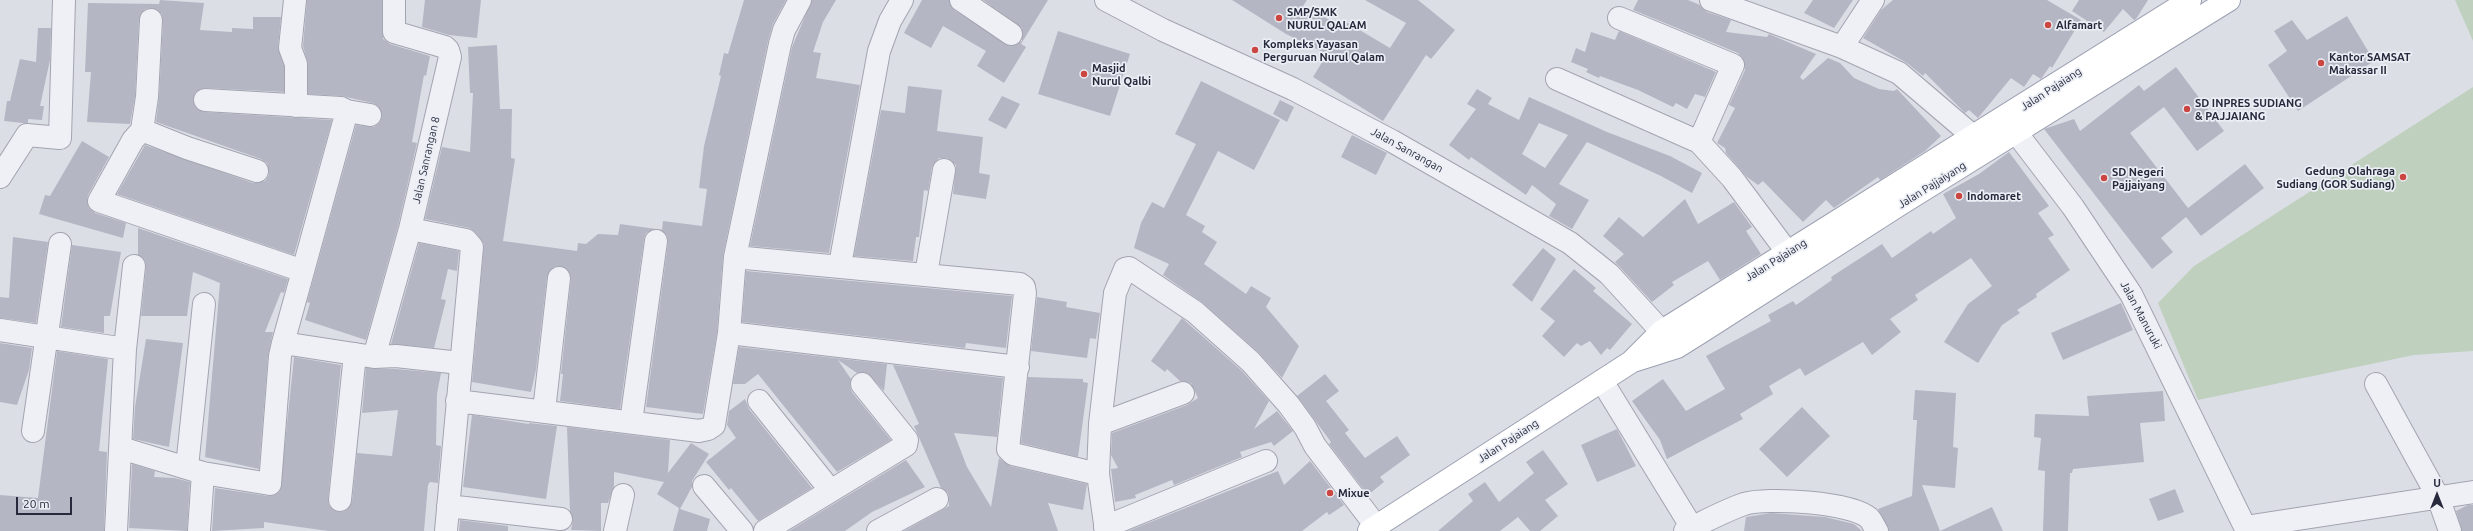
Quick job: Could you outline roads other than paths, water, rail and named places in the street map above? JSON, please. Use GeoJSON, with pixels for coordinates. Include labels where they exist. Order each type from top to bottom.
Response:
{"type":"FeatureCollection","features":[{"type":"Feature","properties":{"kind":"main road","name":"Jalan Pajaiang"},"geometry":{"type":"LineString","coordinates":[[1373,529],[1631,362],[1662,332],[1974,137],[2011,125],[2190,0]]}},
{"type":"Feature","properties":{"kind":"main road","name":"Jalan Pajjaiyang"},"geometry":{"type":"LineString","coordinates":[[1631,362],[1677,347],[2011,125],[2229,0]]}},
{"type":"Feature","properties":{"kind":"street"},"geometry":{"type":"LineString","coordinates":[[0,177],[27,135],[60,138],[64,0]]}},
{"type":"Feature","properties":{"kind":"street"},"geometry":{"type":"LineString","coordinates":[[295,0],[290,48],[296,64],[296,106]]}},
{"type":"Feature","properties":{"kind":"street","name":"Jalan Sanrangan 8"},"geometry":{"type":"LineString","coordinates":[[340,500],[364,356],[410,229],[450,57],[445,47],[394,32],[394,0]]}},
{"type":"Feature","properties":{"kind":"street"},"geometry":{"type":"LineString","coordinates":[[457,401],[699,431],[708,430],[714,425],[729,333],[736,257],[780,44],[784,30],[800,0]]}},
{"type":"Feature","properties":{"kind":"street"},"geometry":{"type":"LineString","coordinates":[[840,266],[879,51],[890,21],[902,0]]}},
{"type":"Feature","properties":{"kind":"street"},"geometry":{"type":"LineString","coordinates":[[961,0],[1011,34]]}},
{"type":"Feature","properties":{"kind":"street","name":"Jalan Sanrangan"},"geometry":{"type":"LineString","coordinates":[[1106,0],[1163,30],[1293,90],[1392,141],[1570,243],[1609,274],[1677,347]]}},
{"type":"Feature","properties":{"kind":"street"},"geometry":{"type":"LineString","coordinates":[[1711,0],[1751,7],[1900,73],[1974,137]]}},
{"type":"Feature","properties":{"kind":"street"},"geometry":{"type":"LineString","coordinates":[[1842,47],[1873,0]]}},
{"type":"Feature","properties":{"kind":"street"},"geometry":{"type":"LineString","coordinates":[[1620,18],[1733,65],[1699,142]]}},
{"type":"Feature","properties":{"kind":"street"},"geometry":{"type":"LineString","coordinates":[[151,20],[147,97],[142,130],[133,140],[99,201],[303,271]]}},
{"type":"Feature","properties":{"kind":"street"},"geometry":{"type":"LineString","coordinates":[[1557,79],[1699,142],[1732,178],[1788,253]]}},
{"type":"Feature","properties":{"kind":"street"},"geometry":{"type":"LineString","coordinates":[[205,100],[341,108],[347,111],[370,115]]}},
{"type":"Feature","properties":{"kind":"street"},"geometry":{"type":"LineString","coordinates":[[121,448],[195,470],[270,484],[280,356],[347,111]]}},
{"type":"Feature","properties":{"kind":"street","name":"Jalan Manuruki"},"geometry":{"type":"LineString","coordinates":[[2011,125],[2073,207],[2131,294],[2246,529]]}},
{"type":"Feature","properties":{"kind":"street"},"geometry":{"type":"LineString","coordinates":[[142,130],[187,148],[257,170]]}},
{"type":"Feature","properties":{"kind":"street"},"geometry":{"type":"LineString","coordinates":[[926,274],[944,170]]}},
{"type":"Feature","properties":{"kind":"street"},"geometry":{"type":"LineString","coordinates":[[410,229],[466,240],[471,243],[472,251],[460,363],[446,531]]}},
{"type":"Feature","properties":{"kind":"street"},"geometry":{"type":"LineString","coordinates":[[631,422],[656,241]]}},
{"type":"Feature","properties":{"kind":"street"},"geometry":{"type":"LineString","coordinates":[[33,431],[48,338],[60,244]]}},
{"type":"Feature","properties":{"kind":"street"},"geometry":{"type":"LineString","coordinates":[[736,257],[1020,284],[1024,287],[1025,293],[1008,449],[1013,454],[1098,474]]}},
{"type":"Feature","properties":{"kind":"street"},"geometry":{"type":"LineString","coordinates":[[116,531],[125,349],[134,266]]}},
{"type":"Feature","properties":{"kind":"street"},"geometry":{"type":"LineString","coordinates":[[1266,461],[1105,529],[1098,474],[1100,424],[1115,293],[1125,270],[1129,268],[1195,312],[1251,362],[1289,405],[1305,427],[1315,446],[1373,529]]}},
{"type":"Feature","properties":{"kind":"street"},"geometry":{"type":"LineString","coordinates":[[544,411],[559,278]]}},
{"type":"Feature","properties":{"kind":"street"},"geometry":{"type":"LineString","coordinates":[[199,531],[195,470],[204,304]]}},
{"type":"Feature","properties":{"kind":"street"},"geometry":{"type":"LineString","coordinates":[[0,330],[125,349]]}},
{"type":"Feature","properties":{"kind":"street"},"geometry":{"type":"LineString","coordinates":[[729,333],[1018,367]]}},
{"type":"Feature","properties":{"kind":"street"},"geometry":{"type":"LineString","coordinates":[[283,343],[364,356],[396,356],[460,363]]}},
{"type":"Feature","properties":{"kind":"street"},"geometry":{"type":"LineString","coordinates":[[1602,381],[1690,530],[1745,504],[1773,500],[1836,506],[1859,512],[1870,518],[1876,531]]}},
{"type":"Feature","properties":{"kind":"street"},"geometry":{"type":"LineString","coordinates":[[765,531],[905,446],[907,442],[862,384]]}},
{"type":"Feature","properties":{"kind":"street"},"geometry":{"type":"LineString","coordinates":[[2376,384],[2438,497],[2450,531]]}},
{"type":"Feature","properties":{"kind":"street"},"geometry":{"type":"LineString","coordinates":[[1100,424],[1183,393]]}},
{"type":"Feature","properties":{"kind":"street"},"geometry":{"type":"LineString","coordinates":[[759,401],[831,491]]}},
{"type":"Feature","properties":{"kind":"street"},"geometry":{"type":"LineString","coordinates":[[704,486],[735,527]]}},
{"type":"Feature","properties":{"kind":"street"},"geometry":{"type":"LineString","coordinates":[[2246,529],[2473,492]]}},
{"type":"Feature","properties":{"kind":"street"},"geometry":{"type":"LineString","coordinates":[[615,531],[623,494]]}},
{"type":"Feature","properties":{"kind":"street"},"geometry":{"type":"LineString","coordinates":[[878,531],[937,498]]}},
{"type":"Feature","properties":{"kind":"street"},"geometry":{"type":"LineString","coordinates":[[448,506],[560,519]]}},
{"type":"Feature","properties":{"kind":"place","name":"SMP/SMK NURUL QALAM"},"geometry":{"type":"Point","coordinates":[1279,18]}},
{"type":"Feature","properties":{"kind":"place","name":"Alfamart"},"geometry":{"type":"Point","coordinates":[2048,25]}},
{"type":"Feature","properties":{"kind":"place","name":"Kompleks Yayasan Perguruan Nurul Qalam"},"geometry":{"type":"Point","coordinates":[1255,50]}},
{"type":"Feature","properties":{"kind":"place","name":"Kantor SAMSAT Makassar II"},"geometry":{"type":"Point","coordinates":[2321,63]}},
{"type":"Feature","properties":{"kind":"place","name":"Masjid Nurul Qalbi"},"geometry":{"type":"Point","coordinates":[1084,74]}},
{"type":"Feature","properties":{"kind":"place","name":"SD INPRES SUDIANG & PAJJAIANG"},"geometry":{"type":"Point","coordinates":[2187,109]}},
{"type":"Feature","properties":{"kind":"place","name":"Gedung Olahraga Sudiang (GOR Sudiang)"},"geometry":{"type":"Point","coordinates":[2403,177]}},
{"type":"Feature","properties":{"kind":"place","name":"SD Negeri Pajjaiyang"},"geometry":{"type":"Point","coordinates":[2104,178]}},
{"type":"Feature","properties":{"kind":"place","name":"Indomaret"},"geometry":{"type":"Point","coordinates":[1959,196]}},
{"type":"Feature","properties":{"kind":"place","name":"Mixue"},"geometry":{"type":"Point","coordinates":[1330,493]}}]}
